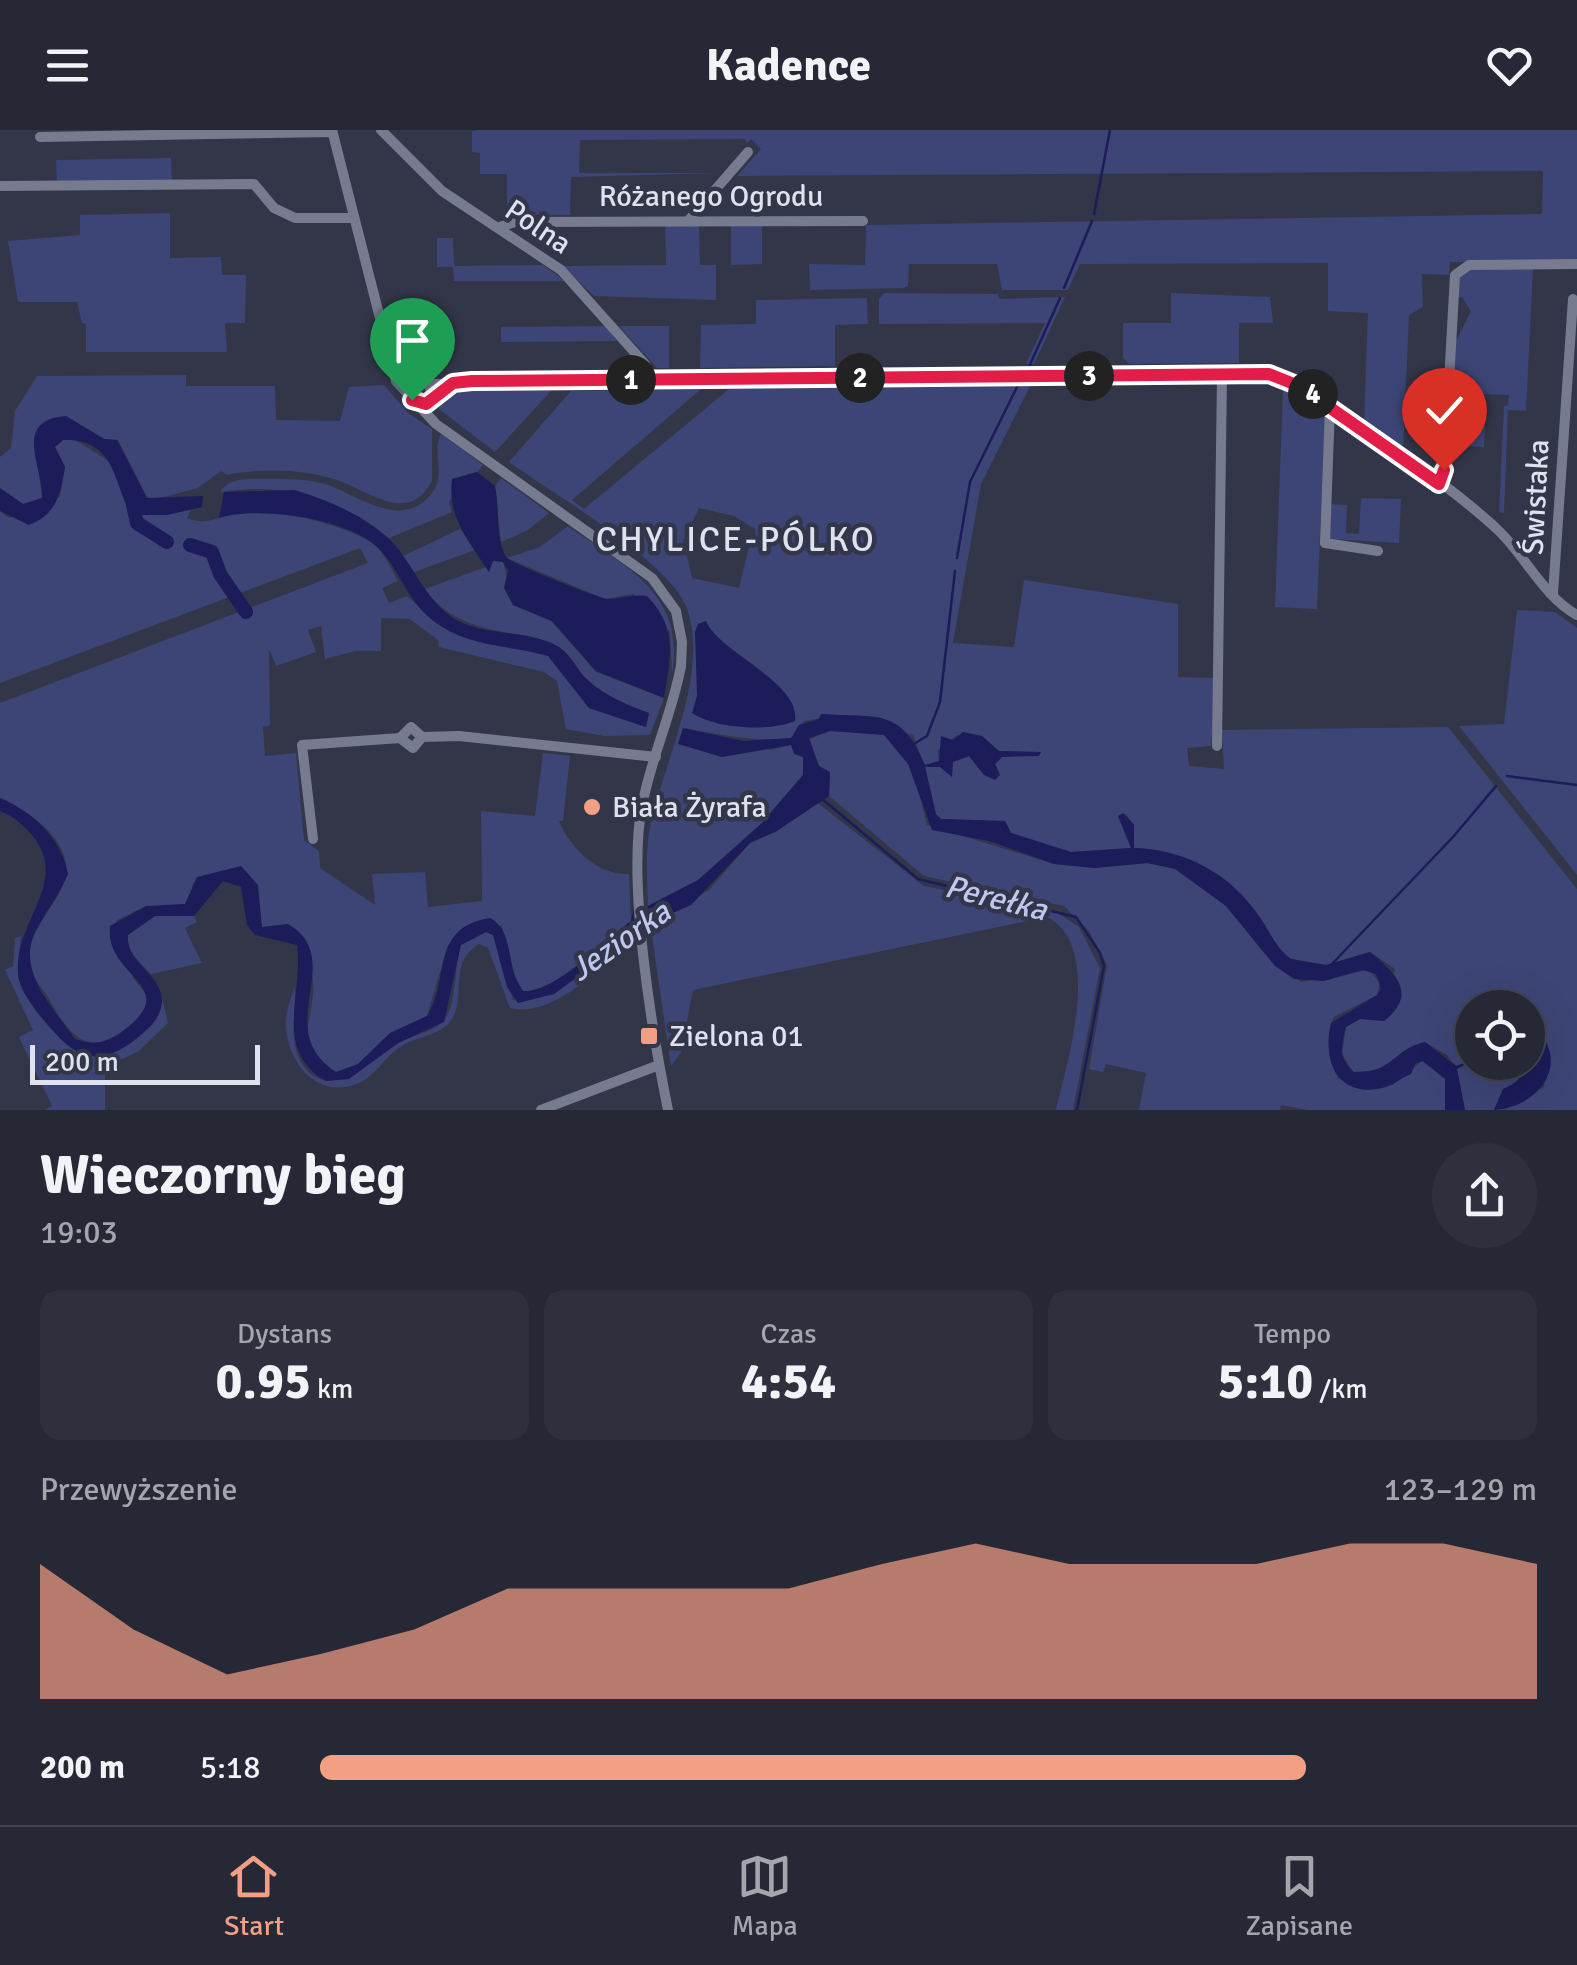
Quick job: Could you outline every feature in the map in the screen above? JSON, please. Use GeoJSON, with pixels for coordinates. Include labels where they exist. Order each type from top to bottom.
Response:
{"type":"FeatureCollection","features":[{"type":"Feature","properties":{"kind":"street","name":"Polna"},"geometry":{"type":"LineString","coordinates":[[380,130],[442,192],[561,270],[646,364],[651,380]]}},
{"type":"Feature","properties":{"kind":"street"},"geometry":{"type":"LineString","coordinates":[[40,137],[332,131],[390,364],[396,381],[410,395],[426,394],[453,383],[1278,376],[1330,406],[1498,530],[1553,594],[1577,615]]}},
{"type":"Feature","properties":{"kind":"street"},"geometry":{"type":"LineString","coordinates":[[688,220],[748,152]]}},
{"type":"Feature","properties":{"kind":"street"},"geometry":{"type":"LineString","coordinates":[[0,186],[254,184],[274,208],[295,218],[353,218]]}},
{"type":"Feature","properties":{"kind":"street","name":"Różanego Ogrodu"},"geometry":{"type":"LineString","coordinates":[[500,227],[515,222],[864,221]]}},
{"type":"Feature","properties":{"kind":"street"},"geometry":{"type":"LineString","coordinates":[[1439,484],[1444,470],[1454,279],[1459,270],[1469,265],[1577,264]]}},
{"type":"Feature","properties":{"kind":"street","name":"Świstaka"},"geometry":{"type":"LineString","coordinates":[[1553,594],[1572,403],[1573,299]]}},
{"type":"Feature","properties":{"kind":"street"},"geometry":{"type":"LineString","coordinates":[[390,364],[399,377],[426,394],[432,420],[645,572],[668,596],[678,620],[682,654],[638,843],[640,900],[668,1110]]}},
{"type":"Feature","properties":{"kind":"street"},"geometry":{"type":"LineString","coordinates":[[1218,746],[1222,374]]}},
{"type":"Feature","properties":{"kind":"street"},"geometry":{"type":"LineString","coordinates":[[1330,406],[1324,544],[1378,551]]}},
{"type":"Feature","properties":{"kind":"street"},"geometry":{"type":"LineString","coordinates":[[313,839],[302,745],[400,738],[411,726],[422,737],[656,757]]}},
{"type":"Feature","properties":{"kind":"street"},"geometry":{"type":"LineString","coordinates":[[541,1110],[659,1064]]}},
{"type":"Feature","properties":{"kind":"shaded area"},"geometry":{"type":"Polygon","coordinates":[[[1577,130],[1577,261],[1450,262],[1449,275],[1422,274],[1423,307],[1409,315],[1403,451],[1364,421],[1368,313],[1328,311],[1328,263],[1080,264],[1068,290],[1002,290],[997,264],[909,264],[908,286],[903,288],[810,290],[809,264],[865,265],[866,225],[1542,214],[1543,171],[737,176],[761,149],[751,139],[747,143],[745,139],[580,140],[579,173],[721,173],[571,177],[570,215],[507,215],[507,174],[480,174],[480,153],[472,152],[472,131],[1577,130]]]}},
{"type":"Feature","properties":{"kind":"shaded area"},"geometry":{"type":"Polygon","coordinates":[[[171,158],[172,181],[57,181],[56,160],[171,158]]]}},
{"type":"Feature","properties":{"kind":"shaded area"},"geometry":{"type":"Polygon","coordinates":[[[170,213],[170,258],[221,257],[222,275],[246,275],[245,323],[225,323],[227,352],[86,352],[86,324],[82,323],[77,302],[18,302],[8,241],[80,235],[80,215],[170,213]]]}},
{"type":"Feature","properties":{"kind":"shaded area"},"geometry":{"type":"Polygon","coordinates":[[[665,225],[699,226],[700,265],[716,265],[716,300],[594,296],[562,266],[666,265],[665,225]]]}},
{"type":"Feature","properties":{"kind":"shaded area"},"geometry":{"type":"Polygon","coordinates":[[[762,225],[762,264],[731,265],[731,226],[762,225]]]}},
{"type":"Feature","properties":{"kind":"shaded area"},"geometry":{"type":"Polygon","coordinates":[[[437,238],[453,238],[454,266],[543,265],[565,281],[454,281],[453,267],[437,267],[437,238]]]}},
{"type":"Feature","properties":{"kind":"shaded area"},"geometry":{"type":"Polygon","coordinates":[[[1533,268],[1526,411],[1508,410],[1504,513],[1499,512],[1504,406],[1508,406],[1509,395],[1451,393],[1453,338],[1457,339],[1471,311],[1462,297],[1455,298],[1459,274],[1464,270],[1533,268]]]}},
{"type":"Feature","properties":{"kind":"shaded area"},"geometry":{"type":"Polygon","coordinates":[[[884,293],[998,294],[999,299],[1065,297],[1034,364],[1026,364],[1045,323],[879,324],[879,299],[884,293]]]}},
{"type":"Feature","properties":{"kind":"shaded area"},"geometry":{"type":"Polygon","coordinates":[[[1171,293],[1270,297],[1273,323],[1239,323],[1239,363],[1129,364],[1123,358],[1123,323],[1171,323],[1171,293]]]}},
{"type":"Feature","properties":{"kind":"shaded area"},"geometry":{"type":"Polygon","coordinates":[[[867,298],[868,324],[835,325],[835,366],[700,368],[701,325],[756,324],[756,300],[867,298]]]}},
{"type":"Feature","properties":{"kind":"shaded area"},"geometry":{"type":"Polygon","coordinates":[[[605,326],[617,341],[501,342],[501,327],[605,326]]]}},
{"type":"Feature","properties":{"kind":"shaded area"},"geometry":{"type":"Polygon","coordinates":[[[619,326],[669,326],[669,368],[657,368],[619,326]]]}},
{"type":"Feature","properties":{"kind":"shaded area"},"geometry":{"type":"Polygon","coordinates":[[[186,375],[186,386],[275,386],[276,420],[340,421],[349,387],[384,385],[408,413],[432,429],[432,481],[412,501],[400,503],[310,474],[254,471],[227,475],[221,471],[198,488],[153,500],[147,497],[118,440],[104,439],[66,416],[39,475],[42,498],[23,504],[0,488],[0,457],[11,448],[15,411],[37,376],[186,375]]]}},
{"type":"Feature","properties":{"kind":"shaded area"},"geometry":{"type":"Polygon","coordinates":[[[1031,384],[981,484],[953,643],[1014,647],[1024,580],[1178,604],[1178,677],[1218,678],[1211,746],[1187,748],[1189,766],[1224,769],[1222,730],[1448,727],[1577,889],[1577,1110],[1498,1110],[1544,1087],[1549,1051],[1545,1045],[1545,990],[1455,990],[1455,1065],[1425,1042],[1381,1070],[1353,1072],[1342,1054],[1346,1027],[1360,1019],[1384,1021],[1395,969],[1370,952],[1326,965],[1291,959],[1247,901],[1220,876],[1171,853],[1134,848],[1134,825],[1126,814],[1118,816],[1132,848],[1071,852],[1011,833],[1005,821],[941,819],[936,815],[925,767],[940,767],[952,776],[952,762],[969,756],[984,775],[999,772],[995,764],[1002,757],[1041,752],[999,751],[957,735],[938,750],[939,762],[924,765],[913,735],[837,715],[804,721],[792,738],[751,738],[684,728],[771,750],[792,744],[803,757],[803,775],[761,824],[698,880],[648,906],[651,822],[692,669],[693,638],[688,611],[674,587],[638,552],[509,462],[571,391],[701,389],[572,500],[584,509],[729,389],[1031,384]],[[699,508],[678,552],[687,556],[692,578],[739,588],[749,547],[756,544],[755,529],[734,516],[699,508]]]}},
{"type":"Feature","properties":{"kind":"shaded area"},"geometry":{"type":"Polygon","coordinates":[[[1283,387],[1325,414],[1317,609],[1275,607],[1283,387]]]}},
{"type":"Feature","properties":{"kind":"shaded area"},"geometry":{"type":"Polygon","coordinates":[[[467,390],[551,391],[495,452],[439,409],[441,398],[467,390]]]}},
{"type":"Feature","properties":{"kind":"shaded area"},"geometry":{"type":"Polygon","coordinates":[[[1450,402],[1486,405],[1484,447],[1448,445],[1450,402]]]}},
{"type":"Feature","properties":{"kind":"shaded area"},"geometry":{"type":"Polygon","coordinates":[[[441,434],[483,465],[477,472],[467,474],[449,502],[452,512],[389,538],[309,497],[269,489],[220,492],[238,480],[301,480],[325,484],[380,507],[407,510],[420,504],[436,486],[441,434]]]}},
{"type":"Feature","properties":{"kind":"shaded area"},"geometry":{"type":"Polygon","coordinates":[[[74,439],[115,465],[129,512],[167,515],[191,509],[187,518],[202,521],[259,511],[335,526],[368,540],[381,552],[398,581],[382,588],[389,603],[407,596],[442,627],[548,656],[589,708],[646,727],[649,713],[594,686],[568,656],[531,639],[456,617],[425,589],[486,567],[488,571],[493,560],[503,561],[513,605],[551,621],[596,672],[664,698],[650,735],[604,736],[566,729],[557,681],[544,672],[439,647],[438,640],[410,619],[381,618],[381,651],[355,651],[325,659],[321,626],[308,630],[316,652],[276,666],[269,649],[270,725],[263,727],[265,756],[296,753],[304,840],[319,851],[320,868],[375,905],[372,874],[425,872],[428,907],[482,901],[481,811],[535,816],[543,753],[570,756],[563,821],[559,821],[586,858],[606,870],[629,874],[631,921],[564,975],[535,990],[523,991],[509,967],[502,925],[448,945],[427,1016],[390,1033],[358,1064],[336,1073],[321,1061],[308,1038],[312,974],[288,924],[262,928],[249,875],[193,883],[190,901],[185,904],[137,910],[116,921],[133,978],[148,997],[147,1003],[135,1021],[108,1040],[86,1041],[77,1037],[34,978],[29,965],[32,937],[62,887],[65,859],[55,839],[39,822],[0,798],[0,703],[368,563],[360,548],[0,683],[0,511],[9,518],[60,497],[65,467],[55,447],[63,440],[74,439]]]}},
{"type":"Feature","properties":{"kind":"shaded area"},"geometry":{"type":"Polygon","coordinates":[[[501,478],[549,513],[528,530],[501,542],[495,486],[501,478]]]}},
{"type":"Feature","properties":{"kind":"shaded area"},"geometry":{"type":"Polygon","coordinates":[[[1361,498],[1401,499],[1399,543],[1332,539],[1326,533],[1327,504],[1347,505],[1346,533],[1359,534],[1361,498]]]}},
{"type":"Feature","properties":{"kind":"shaded area"},"geometry":{"type":"Polygon","coordinates":[[[568,526],[630,570],[661,602],[670,623],[674,646],[672,675],[670,632],[633,594],[605,599],[507,558],[540,547],[568,526]]]}},
{"type":"Feature","properties":{"kind":"shaded area"},"geometry":{"type":"Polygon","coordinates":[[[460,529],[475,550],[414,572],[403,556],[460,529]]]}},
{"type":"Feature","properties":{"kind":"shaded area"},"geometry":{"type":"Polygon","coordinates":[[[1517,610],[1555,612],[1577,628],[1577,875],[1459,726],[1504,724],[1517,610]]]}},
{"type":"Feature","properties":{"kind":"shaded area"},"geometry":{"type":"Polygon","coordinates":[[[830,731],[875,732],[897,743],[915,776],[927,825],[1054,864],[1094,868],[1147,863],[1176,869],[1226,906],[1264,953],[1301,982],[1369,970],[1380,983],[1377,995],[1334,1017],[1331,1025],[1329,1048],[1338,1079],[1393,1085],[1422,1061],[1445,1079],[1445,1110],[1307,1110],[1281,1105],[1280,1110],[1139,1110],[1146,1073],[1106,1064],[1103,1072],[1089,1069],[1107,965],[1089,931],[1064,906],[924,876],[829,796],[830,775],[819,767],[808,740],[830,731]]]}},
{"type":"Feature","properties":{"kind":"shaded area"},"geometry":{"type":"Polygon","coordinates":[[[815,801],[924,886],[1058,913],[1079,927],[1100,968],[1073,1110],[1056,1110],[1073,1036],[1078,978],[1074,952],[1064,931],[1047,917],[693,990],[681,1052],[671,1066],[650,923],[708,891],[750,843],[815,801]]]}},
{"type":"Feature","properties":{"kind":"shaded area"},"geometry":{"type":"Polygon","coordinates":[[[155,916],[194,916],[197,922],[185,928],[202,963],[151,974],[138,961],[131,952],[128,935],[155,916]]]}},
{"type":"Feature","properties":{"kind":"shaded area"},"geometry":{"type":"Polygon","coordinates":[[[486,932],[493,935],[513,1000],[554,994],[630,938],[632,943],[576,988],[543,1006],[526,1009],[510,1008],[488,948],[479,944],[463,962],[454,1016],[442,1029],[405,1044],[359,1083],[328,1086],[304,1071],[289,1044],[286,1029],[294,984],[293,1031],[300,1060],[311,1074],[324,1080],[338,1080],[444,1020],[453,997],[461,945],[486,932]]]}},
{"type":"Feature","properties":{"kind":"shaded area"},"geometry":{"type":"Polygon","coordinates":[[[21,936],[19,971],[23,990],[44,1022],[72,1045],[88,1052],[122,1049],[151,1025],[162,998],[168,1023],[139,1051],[105,1067],[105,1110],[45,1110],[52,1106],[19,1037],[33,1030],[5,970],[13,966],[15,938],[21,936]]]}},
{"type":"Feature","properties":{"kind":"shaded area"},"geometry":{"type":"Polygon","coordinates":[[[1459,1080],[1519,1080],[1503,1089],[1494,1110],[1465,1110],[1459,1080]]]}},
{"type":"Feature","properties":{"kind":"water"},"geometry":{"type":"Polygon","coordinates":[[[66,416],[104,439],[117,440],[147,498],[203,496],[202,507],[167,515],[132,515],[104,455],[81,441],[63,440],[55,447],[65,467],[59,495],[46,515],[29,525],[0,511],[0,488],[23,504],[42,498],[35,436],[39,426],[49,419],[66,416]]]}},
{"type":"Feature","properties":{"kind":"water"},"geometry":{"type":"Polygon","coordinates":[[[477,472],[495,486],[500,541],[506,557],[608,599],[647,596],[657,608],[670,644],[664,698],[596,671],[552,621],[513,605],[504,588],[508,571],[503,562],[493,561],[489,572],[456,517],[452,479],[477,472]]]}},
{"type":"Feature","properties":{"kind":"water"},"geometry":{"type":"Polygon","coordinates":[[[294,490],[337,505],[378,529],[399,550],[437,604],[457,620],[559,647],[596,687],[649,713],[646,727],[589,708],[548,656],[482,643],[444,628],[420,609],[385,556],[362,536],[323,522],[277,514],[219,518],[224,492],[294,490]]]}},
{"type":"Feature","properties":{"kind":"water"},"geometry":{"type":"Polygon","coordinates":[[[706,621],[726,644],[785,693],[795,721],[771,727],[743,727],[715,723],[692,713],[697,696],[695,632],[698,624],[706,621]]]}},
{"type":"Feature","properties":{"kind":"water"},"geometry":{"type":"Polygon","coordinates":[[[821,714],[873,717],[897,724],[916,746],[925,765],[939,761],[941,736],[953,740],[963,732],[982,736],[999,751],[1041,752],[1039,756],[1002,757],[995,764],[1000,775],[995,780],[984,775],[969,756],[953,762],[952,777],[940,767],[925,767],[936,814],[941,819],[1005,821],[1011,833],[1071,852],[1131,848],[1118,816],[1123,813],[1134,825],[1134,848],[1171,853],[1220,876],[1247,901],[1291,959],[1326,965],[1370,952],[1399,983],[1400,1001],[1384,1021],[1360,1019],[1346,1027],[1342,1046],[1345,1062],[1354,1072],[1367,1072],[1425,1042],[1455,1065],[1455,1080],[1459,1080],[1465,1110],[1445,1110],[1445,1079],[1423,1061],[1415,1064],[1411,1074],[1382,1088],[1354,1088],[1337,1074],[1329,1051],[1331,1023],[1377,995],[1381,989],[1376,974],[1363,970],[1324,981],[1294,979],[1275,966],[1226,906],[1175,869],[1147,863],[1094,868],[1054,864],[989,841],[932,830],[908,764],[884,735],[830,731],[809,738],[819,766],[830,772],[829,796],[777,831],[750,843],[691,905],[650,923],[648,906],[698,880],[761,824],[803,775],[803,757],[794,754],[791,745],[722,757],[678,744],[683,728],[743,741],[791,738],[799,725],[819,719],[821,714]]]}},
{"type":"Feature","properties":{"kind":"water","name":"Jeziorka"},"geometry":{"type":"Polygon","coordinates":[[[0,798],[44,828],[64,861],[68,874],[37,929],[30,959],[47,1001],[75,1039],[81,1041],[97,1042],[119,1034],[146,1004],[145,992],[111,944],[110,926],[146,906],[185,904],[197,877],[241,866],[258,885],[262,927],[288,924],[305,939],[312,956],[309,1035],[317,1054],[336,1072],[358,1064],[390,1033],[427,1016],[450,944],[458,932],[471,924],[490,918],[498,924],[523,991],[549,984],[579,964],[631,921],[634,908],[639,947],[630,938],[554,994],[518,1003],[507,987],[493,935],[486,932],[461,945],[444,1022],[398,1043],[349,1079],[326,1081],[300,1054],[295,1037],[297,945],[255,935],[247,925],[241,887],[223,881],[194,916],[155,916],[128,935],[132,953],[156,982],[161,1009],[148,1029],[118,1051],[95,1056],[83,1054],[49,1026],[19,981],[19,955],[46,872],[44,856],[35,839],[19,822],[0,811],[0,798]]]}},
{"type":"Feature","properties":{"kind":"water"},"geometry":{"type":"Polygon","coordinates":[[[1545,1040],[1551,1063],[1545,1080],[1545,1040]]]}},
{"type":"Feature","properties":{"kind":"water"},"geometry":{"type":"Polygon","coordinates":[[[1517,1080],[1545,1080],[1528,1099],[1494,1110],[1503,1089],[1517,1080]]]}},
{"type":"Feature","properties":{"kind":"waterway"},"geometry":{"type":"LineString","coordinates":[[1094,214],[1110,130]]}},
{"type":"Feature","properties":{"kind":"waterway"},"geometry":{"type":"LineString","coordinates":[[1064,288],[1092,221]]}},
{"type":"Feature","properties":{"kind":"waterway"},"geometry":{"type":"LineString","coordinates":[[1028,369],[1060,298]]}},
{"type":"Feature","properties":{"kind":"waterway"},"geometry":{"type":"LineString","coordinates":[[957,558],[970,482],[1017,387]]}},
{"type":"Feature","properties":{"kind":"waterway"},"geometry":{"type":"LineString","coordinates":[[133,505],[137,523],[167,542]]}},
{"type":"Feature","properties":{"kind":"waterway"},"geometry":{"type":"LineString","coordinates":[[190,545],[212,552],[220,574],[246,612]]}},
{"type":"Feature","properties":{"kind":"waterway"},"geometry":{"type":"LineString","coordinates":[[914,744],[927,736],[940,702],[955,571]]}},
{"type":"Feature","properties":{"kind":"waterway"},"geometry":{"type":"LineString","coordinates":[[1507,776],[1577,785]]}},
{"type":"Feature","properties":{"kind":"waterway"},"geometry":{"type":"LineString","coordinates":[[1331,965],[1496,786]]}},
{"type":"Feature","properties":{"kind":"waterway","name":"Perełka"},"geometry":{"type":"LineString","coordinates":[[821,798],[918,879],[1076,917],[1104,966],[1077,1110]]}},
{"type":"Feature","properties":{"kind":"place","name":"Biała Żyrafa"},"geometry":{"type":"Point","coordinates":[592,807]}},
{"type":"Feature","properties":{"kind":"place","name":"Zielona 01"},"geometry":{"type":"Point","coordinates":[649,1036]}},
{"type":"Feature","properties":{"kind":"district","name":"CHYLICE-PÓLKO"},"geometry":{"type":"Point","coordinates":[736,539]}},
{"type":"Feature","properties":{"kind":"route"},"geometry":{"type":"LineString","coordinates":[[412,400],[426,404],[453,383],[472,381],[1269,374],[1299,386],[1439,484],[1444,470]]}}]}
